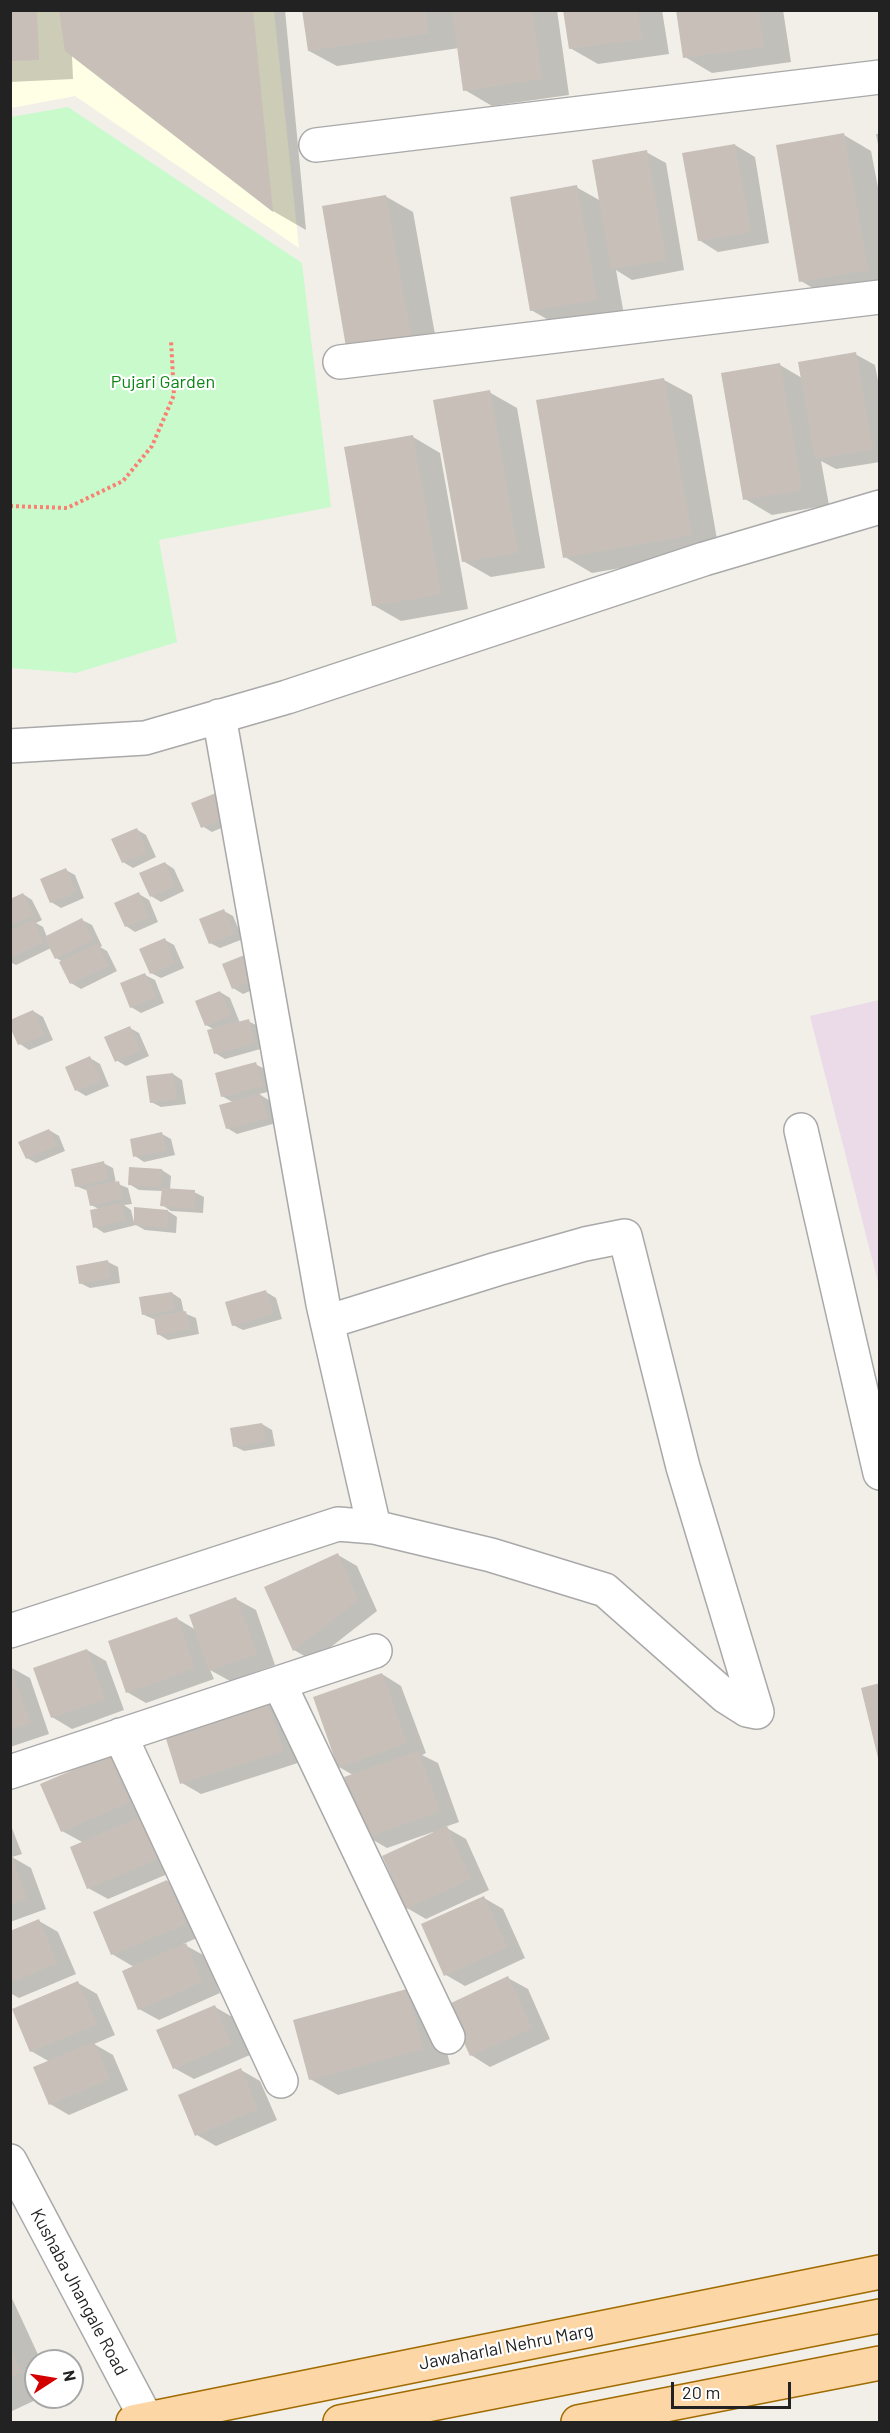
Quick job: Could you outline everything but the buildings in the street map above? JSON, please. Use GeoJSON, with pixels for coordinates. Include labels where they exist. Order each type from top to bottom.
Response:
{"type":"FeatureCollection","features":[{"type":"Feature","properties":{"kind":"main road","name":"Jawaharlal Nehru Marg"},"geometry":{"type":"LineString","coordinates":[[142,2421],[879,2272]]}},
{"type":"Feature","properties":{"kind":"main road"},"geometry":{"type":"LineString","coordinates":[[340,2422],[879,2316]]}},
{"type":"Feature","properties":{"kind":"main road"},"geometry":{"type":"LineString","coordinates":[[578,2422],[879,2363]]}},
{"type":"Feature","properties":{"kind":"street"},"geometry":{"type":"LineString","coordinates":[[316,145],[879,77]]}},
{"type":"Feature","properties":{"kind":"street"},"geometry":{"type":"LineString","coordinates":[[340,362],[879,297]]}},
{"type":"Feature","properties":{"kind":"street"},"geometry":{"type":"LineString","coordinates":[[10,746],[145,738],[298,693],[704,559],[879,507]]}},
{"type":"Feature","properties":{"kind":"street"},"geometry":{"type":"LineString","coordinates":[[219,716],[327,1322],[374,1527]]}},
{"type":"Feature","properties":{"kind":"street"},"geometry":{"type":"LineString","coordinates":[[801,1130],[879,1473]]}},
{"type":"Feature","properties":{"kind":"street"},"geometry":{"type":"LineString","coordinates":[[10,1631],[338,1524],[374,1527],[491,1555],[605,1590],[725,1696],[747,1710],[757,1712],[683,1467],[625,1236],[585,1244],[497,1269],[327,1322]]}},
{"type":"Feature","properties":{"kind":"street"},"geometry":{"type":"LineString","coordinates":[[10,1772],[375,1651]]}},
{"type":"Feature","properties":{"kind":"street"},"geometry":{"type":"LineString","coordinates":[[279,1683],[448,2037]]}},
{"type":"Feature","properties":{"kind":"street"},"geometry":{"type":"LineString","coordinates":[[120,1736],[281,2081]]}},
{"type":"Feature","properties":{"kind":"street","name":"Kushaba Jhangale Road"},"geometry":{"type":"LineString","coordinates":[[10,2162],[142,2421]]}},
{"type":"Feature","properties":{"kind":"path"},"geometry":{"type":"LineString","coordinates":[[10,506],[67,508],[123,481],[152,446],[174,395],[171,340]]}},
{"type":"Feature","properties":{"kind":"shaded area"},"geometry":{"type":"Polygon","coordinates":[[[11,11],[274,11],[299,248],[75,96],[11,108],[11,11]]]}},
{"type":"Feature","properties":{"kind":"shaded area"},"geometry":{"type":"Polygon","coordinates":[[[880,1000],[879,1286],[810,1016],[880,1000]]]}},
{"type":"Feature","properties":{"kind":"green space","name":"Pujari Garden"},"geometry":{"type":"Polygon","coordinates":[[[68,107],[302,263],[331,507],[159,540],[177,642],[76,673],[10,668],[11,117],[68,107]]]}}]}
